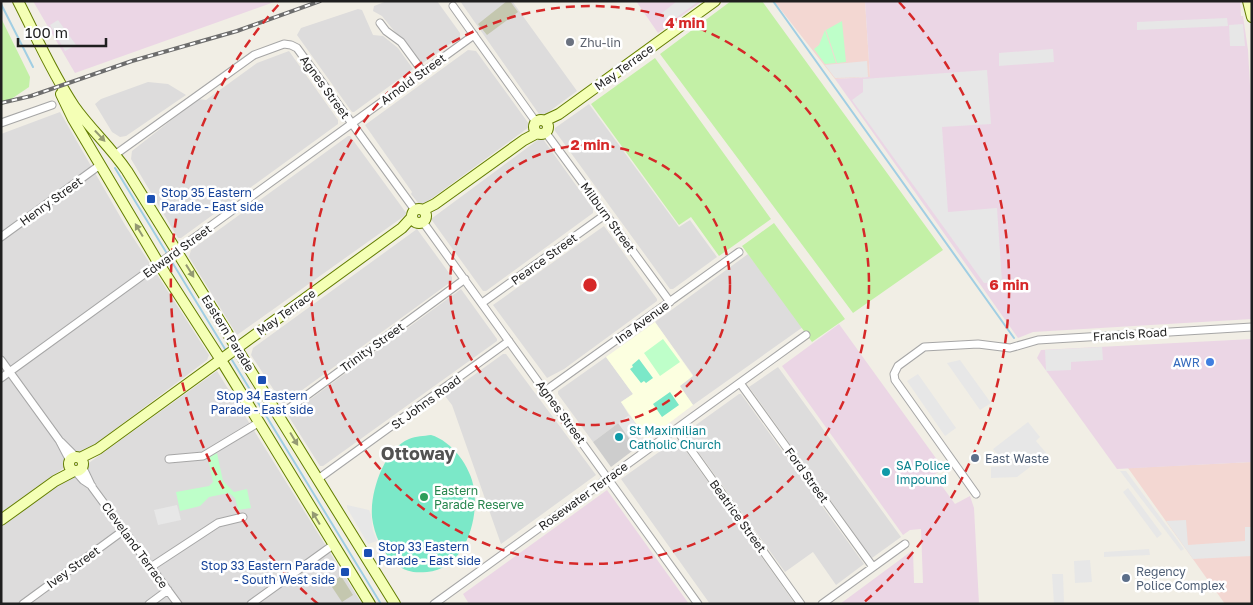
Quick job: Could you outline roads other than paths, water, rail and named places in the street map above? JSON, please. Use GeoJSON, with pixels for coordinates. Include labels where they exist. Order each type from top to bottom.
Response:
{"type":"FeatureCollection","features":[{"type":"Feature","properties":{"kind":"main road","name":"Eastern Parade"},"geometry":{"type":"LineString","coordinates":[[18,1],[51,68],[70,114],[159,264],[221,360],[370,604]]}},
{"type":"Feature","properties":{"kind":"main road","name":"May Terrace"},"geometry":{"type":"LineString","coordinates":[[1,520],[714,1]]}},
{"type":"Feature","properties":{"kind":"main road"},"geometry":{"type":"LineString","coordinates":[[1248,1],[1252,17]]}},
{"type":"Feature","properties":{"kind":"main road","name":"Eastern Parade"},"geometry":{"type":"LineString","coordinates":[[51,68],[87,123],[116,154],[280,415],[395,604]]}},
{"type":"Feature","properties":{"kind":"main road"},"geometry":{"type":"LineString","coordinates":[[87,123],[84,127],[89,146]]}},
{"type":"Feature","properties":{"kind":"street","name":"Milburn Street"},"geometry":{"type":"LineString","coordinates":[[453,6],[670,302]]}},
{"type":"Feature","properties":{"kind":"street"},"geometry":{"type":"LineString","coordinates":[[380,23],[386,31],[401,42],[422,72]]}},
{"type":"Feature","properties":{"kind":"street","name":"Arnold Street"},"geometry":{"type":"LineString","coordinates":[[352,123],[474,35]]}},
{"type":"Feature","properties":{"kind":"street","name":"Agnes Street"},"geometry":{"type":"LineString","coordinates":[[116,154],[245,60],[284,44],[294,46],[352,123]]}},
{"type":"Feature","properties":{"kind":"street"},"geometry":{"type":"LineString","coordinates":[[1,123],[52,105]]}},
{"type":"Feature","properties":{"kind":"street"},"geometry":{"type":"LineString","coordinates":[[352,123],[419,216]]}},
{"type":"Feature","properties":{"kind":"street","name":"Edward Street"},"geometry":{"type":"LineString","coordinates":[[1,378],[352,123]]}},
{"type":"Feature","properties":{"kind":"street","name":"Henry Street"},"geometry":{"type":"LineString","coordinates":[[1,237],[100,165]]}},
{"type":"Feature","properties":{"kind":"street","name":"Pearce Street"},"geometry":{"type":"LineString","coordinates":[[482,304],[606,214]]}},
{"type":"Feature","properties":{"kind":"street","name":"Agnes Street"},"geometry":{"type":"LineString","coordinates":[[419,216],[698,604]]}},
{"type":"Feature","properties":{"kind":"street","name":"Ina Avenue"},"geometry":{"type":"LineString","coordinates":[[546,391],[739,252]]}},
{"type":"Feature","properties":{"kind":"street","name":"Trinity Street"},"geometry":{"type":"LineString","coordinates":[[280,415],[464,279]]}},
{"type":"Feature","properties":{"kind":"street","name":"Francis Road"},"geometry":{"type":"LineString","coordinates":[[976,494],[895,380],[894,374],[898,366],[924,347],[978,344],[1010,348],[1038,340],[1252,327]]}},
{"type":"Feature","properties":{"kind":"street","name":"Rosewater Terrace"},"geometry":{"type":"LineString","coordinates":[[434,604],[806,335]]}},
{"type":"Feature","properties":{"kind":"street","name":"St Johns Road"},"geometry":{"type":"LineString","coordinates":[[318,480],[509,341]]}},
{"type":"Feature","properties":{"kind":"street","name":"Cleveland Terrace"},"geometry":{"type":"LineString","coordinates":[[1,360],[59,440],[76,465],[83,480],[92,487],[178,604]]}},
{"type":"Feature","properties":{"kind":"street","name":"Ford Street"},"geometry":{"type":"LineString","coordinates":[[740,383],[873,566]]}},
{"type":"Feature","properties":{"kind":"street"},"geometry":{"type":"LineString","coordinates":[[169,459],[203,456],[258,423]]}},
{"type":"Feature","properties":{"kind":"street","name":"Beatrice Street"},"geometry":{"type":"LineString","coordinates":[[676,429],[801,604]]}},
{"type":"Feature","properties":{"kind":"street"},"geometry":{"type":"LineString","coordinates":[[151,567],[218,523],[244,517]]}},
{"type":"Feature","properties":{"kind":"street","name":"Ivey Street"},"geometry":{"type":"LineString","coordinates":[[23,604],[124,530]]}},
{"type":"Feature","properties":{"kind":"street"},"geometry":{"type":"LineString","coordinates":[[822,604],[905,544]]}},
{"type":"Feature","properties":{"kind":"street"},"geometry":{"type":"LineString","coordinates":[[251,604],[333,545]]}},
{"type":"Feature","properties":{"kind":"street"},"geometry":{"type":"LineString","coordinates":[[149,604],[168,590]]}},
{"type":"Feature","properties":{"kind":"waterway"},"geometry":{"type":"LineString","coordinates":[[773,1],[1014,338]]}},
{"type":"Feature","properties":{"kind":"waterway"},"geometry":{"type":"LineString","coordinates":[[1,4],[33,67]]}},
{"type":"Feature","properties":{"kind":"waterway"},"geometry":{"type":"LineString","coordinates":[[115,168],[166,252]]}},
{"type":"Feature","properties":{"kind":"waterway"},"geometry":{"type":"LineString","coordinates":[[172,262],[225,349]]}},
{"type":"Feature","properties":{"kind":"waterway"},"geometry":{"type":"LineString","coordinates":[[232,360],[381,604]]}},
{"type":"Feature","properties":{"kind":"railway"},"geometry":{"type":"LineString","coordinates":[[1,103],[31,96],[132,61],[237,31],[320,1]]}},
{"type":"Feature","properties":{"kind":"place","name":"Zhu-lin"},"geometry":{"type":"Point","coordinates":[570,42]}},
{"type":"Feature","properties":{"kind":"place","name":"Stop 35 Eastern Parade - East side"},"geometry":{"type":"Point","coordinates":[151,199]}},
{"type":"Feature","properties":{"kind":"place","name":"AWR"},"geometry":{"type":"Point","coordinates":[1210,362]}},
{"type":"Feature","properties":{"kind":"place","name":"Stop 34 Eastern Parade - East side"},"geometry":{"type":"Point","coordinates":[262,380]}},
{"type":"Feature","properties":{"kind":"place","name":"St Maximilian Catholic Church"},"geometry":{"type":"Point","coordinates":[619,437]}},
{"type":"Feature","properties":{"kind":"place","name":"East Waste"},"geometry":{"type":"Point","coordinates":[975,458]}},
{"type":"Feature","properties":{"kind":"place","name":"SA Police Impound"},"geometry":{"type":"Point","coordinates":[886,472]}},
{"type":"Feature","properties":{"kind":"place","name":"Eastern Parade Reserve"},"geometry":{"type":"Point","coordinates":[424,497]}},
{"type":"Feature","properties":{"kind":"place","name":"Stop 33 Eastern Parade - East side"},"geometry":{"type":"Point","coordinates":[368,553]}},
{"type":"Feature","properties":{"kind":"place","name":"Stop 33 Eastern Parade - South West side"},"geometry":{"type":"Point","coordinates":[345,572]}},
{"type":"Feature","properties":{"kind":"place","name":"Regency Police Complex"},"geometry":{"type":"Point","coordinates":[1126,578]}},
{"type":"Feature","properties":{"kind":"district","name":"Ottoway"},"geometry":{"type":"Point","coordinates":[418,453]}}]}
